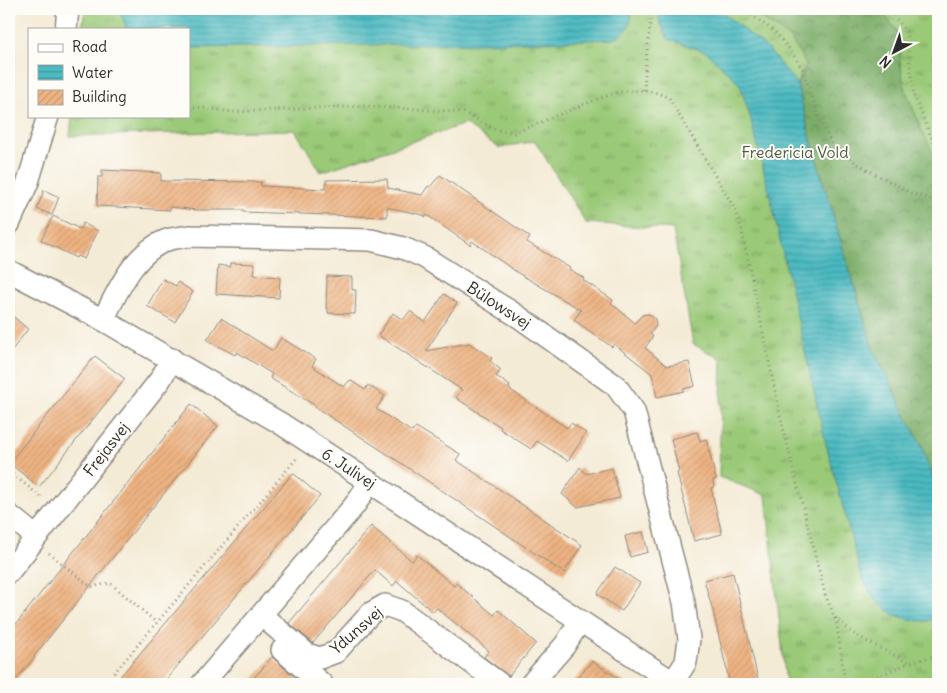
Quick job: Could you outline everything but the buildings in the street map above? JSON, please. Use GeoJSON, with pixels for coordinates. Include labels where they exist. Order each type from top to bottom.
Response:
{"type":"FeatureCollection","features":[{"type":"Feature","properties":{"kind":"street"},"geometry":{"type":"LineString","coordinates":[[66,28],[68,9]]}},
{"type":"Feature","properties":{"kind":"street"},"geometry":{"type":"LineString","coordinates":[[9,224],[28,182],[47,118]]}},
{"type":"Feature","properties":{"kind":"street","name":"Bülowsvej"},"geometry":{"type":"LineString","coordinates":[[103,320],[129,272],[148,252],[168,240],[189,236],[371,240],[403,248],[424,257],[511,312],[616,386],[634,411],[684,602],[688,639],[686,662],[675,683]]}},
{"type":"Feature","properties":{"kind":"street","name":"6. Julivej"},"geometry":{"type":"LineString","coordinates":[[9,271],[103,320],[172,359],[310,442],[675,683]]}},
{"type":"Feature","properties":{"kind":"street","name":"Frejasvej"},"geometry":{"type":"LineString","coordinates":[[9,572],[160,380],[172,359]]}},
{"type":"Feature","properties":{"kind":"street"},"geometry":{"type":"LineString","coordinates":[[202,684],[354,506],[370,482]]}},
{"type":"Feature","properties":{"kind":"street"},"geometry":{"type":"LineString","coordinates":[[9,515],[36,537]]}},
{"type":"Feature","properties":{"kind":"street","name":"Ydunsvej"},"geometry":{"type":"LineString","coordinates":[[257,620],[307,654],[320,658],[336,652],[371,613],[385,605],[402,611],[500,684]]}},
{"type":"Feature","properties":{"kind":"street"},"geometry":{"type":"LineString","coordinates":[[257,620],[322,684]]}},
{"type":"Feature","properties":{"kind":"street"},"geometry":{"type":"LineString","coordinates":[[530,684],[565,645],[580,621]]}},
{"type":"Feature","properties":{"kind":"path"},"geometry":{"type":"LineString","coordinates":[[644,90],[652,9]]}},
{"type":"Feature","properties":{"kind":"path"},"geometry":{"type":"LineString","coordinates":[[743,9],[775,32],[790,50],[803,70],[820,121],[835,150],[911,193],[938,202]]}},
{"type":"Feature","properties":{"kind":"path"},"geometry":{"type":"LineString","coordinates":[[886,9],[894,15],[906,32],[914,96],[938,153]]}},
{"type":"Feature","properties":{"kind":"path"},"geometry":{"type":"LineString","coordinates":[[190,106],[233,112],[364,106],[463,112],[496,130],[514,133],[618,92],[644,90],[669,98],[733,206],[742,227],[782,424],[825,594],[836,618],[845,684]]}},
{"type":"Feature","properties":{"kind":"path"},"geometry":{"type":"LineString","coordinates":[[114,673],[310,442]]}},
{"type":"Feature","properties":{"kind":"path"},"geometry":{"type":"LineString","coordinates":[[9,471],[57,510]]}},
{"type":"Feature","properties":{"kind":"path"},"geometry":{"type":"LineString","coordinates":[[36,537],[49,553],[91,587],[110,583],[157,623]]}},
{"type":"Feature","properties":{"kind":"path"},"geometry":{"type":"LineString","coordinates":[[836,618],[857,636],[909,663]]}},
{"type":"Feature","properties":{"kind":"path"},"geometry":{"type":"LineString","coordinates":[[859,684],[909,663],[938,655]]}},
{"type":"Feature","properties":{"kind":"green space","name":"Fredericia Vold"},"geometry":{"type":"Polygon","coordinates":[[[85,9],[938,9],[938,684],[786,684],[766,495],[719,477],[722,359],[693,344],[673,229],[586,223],[535,141],[499,148],[465,124],[321,172],[295,130],[70,136],[72,118],[190,118],[190,28],[82,28],[85,9]]]}},
{"type":"Feature","properties":{"kind":"green space"},"geometry":{"type":"Polygon","coordinates":[[[747,9],[880,9],[895,28],[901,43],[900,61],[904,86],[923,133],[938,162],[938,490],[922,447],[873,349],[812,144],[797,84],[806,65],[791,39],[747,9]]]}},
{"type":"Feature","properties":{"kind":"water"},"geometry":{"type":"Polygon","coordinates":[[[119,9],[631,9],[630,24],[626,31],[613,39],[537,42],[190,48],[190,28],[127,28],[119,9]]]}},
{"type":"Feature","properties":{"kind":"water"},"geometry":{"type":"Polygon","coordinates":[[[661,9],[718,9],[767,48],[797,84],[812,144],[873,349],[922,447],[938,490],[938,618],[927,621],[911,620],[894,615],[875,600],[862,578],[825,440],[771,200],[750,116],[740,85],[706,52],[668,39],[659,20],[661,9]]]}}]}
